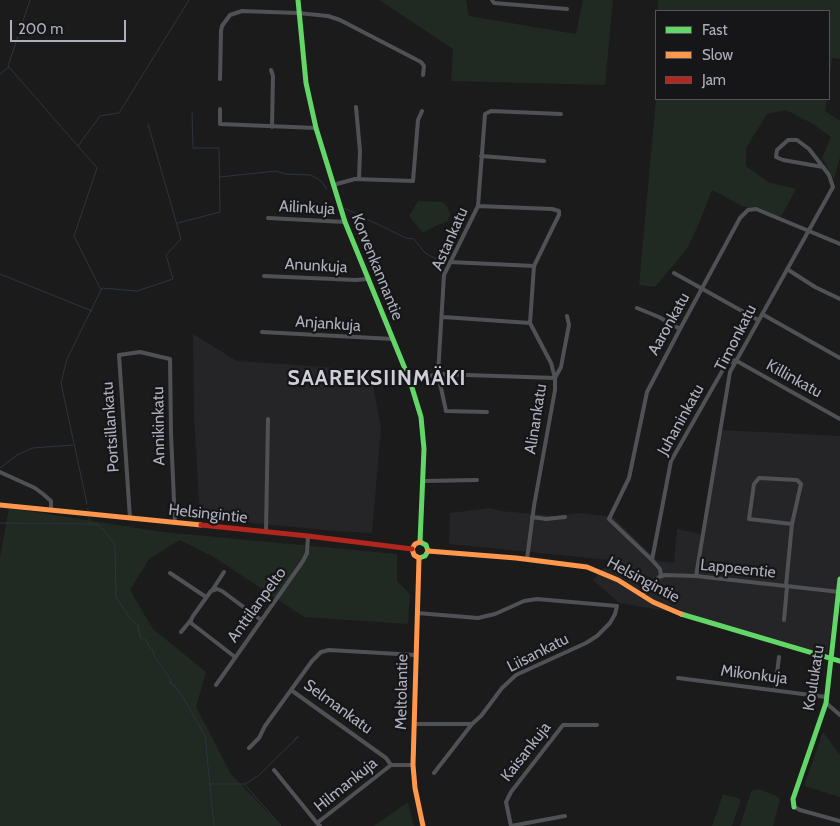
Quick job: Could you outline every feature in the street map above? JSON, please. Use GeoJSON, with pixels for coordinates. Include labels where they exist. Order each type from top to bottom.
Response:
{"type":"FeatureCollection","features":[{"type":"Feature","properties":{"kind":"main road","name":"Korvenkannantie"},"geometry":{"type":"LineString","coordinates":[[298,0],[306,83],[316,128],[345,222],[418,405],[423,431],[424,480],[420,542]]}},
{"type":"Feature","properties":{"kind":"main road","name":"Helsingintie"},"geometry":{"type":"LineString","coordinates":[[0,505],[308,536],[412,549]]}},
{"type":"Feature","properties":{"kind":"main road"},"geometry":{"type":"LineString","coordinates":[[420,542],[426,545],[428,551],[425,556],[419,558],[414,555],[412,549],[415,544],[420,542]]}},
{"type":"Feature","properties":{"kind":"main road","name":"Helsingintie"},"geometry":{"type":"LineString","coordinates":[[428,551],[527,559],[597,570],[618,580],[662,607],[691,618],[840,661]]}},
{"type":"Feature","properties":{"kind":"main road","name":"Meltolantie"},"geometry":{"type":"LineString","coordinates":[[419,558],[413,765],[415,788],[423,826]]}},
{"type":"Feature","properties":{"kind":"main road","name":"Koulukatu"},"geometry":{"type":"LineString","coordinates":[[794,807],[793,799],[826,700],[840,579]]}},
{"type":"Feature","properties":{"kind":"street"},"geometry":{"type":"LineString","coordinates":[[492,0],[494,3],[567,9]]}},
{"type":"Feature","properties":{"kind":"street"},"geometry":{"type":"LineString","coordinates":[[220,78],[221,31],[230,15],[242,11],[298,13],[328,16],[340,20],[421,62],[424,66],[424,75]]}},
{"type":"Feature","properties":{"kind":"street"},"geometry":{"type":"LineString","coordinates":[[271,70],[273,76],[272,127]]}},
{"type":"Feature","properties":{"kind":"street"},"geometry":{"type":"LineString","coordinates":[[356,107],[360,151],[359,179]]}},
{"type":"Feature","properties":{"kind":"street"},"geometry":{"type":"LineString","coordinates":[[220,109],[220,124],[316,128]]}},
{"type":"Feature","properties":{"kind":"street","name":"Astankatu"},"geometry":{"type":"LineString","coordinates":[[487,412],[446,411],[438,374],[443,317],[444,275],[478,206],[485,114],[490,110],[562,114]]}},
{"type":"Feature","properties":{"kind":"street"},"geometry":{"type":"LineString","coordinates":[[333,185],[359,179],[413,181],[418,120],[422,111]]}},
{"type":"Feature","properties":{"kind":"street"},"geometry":{"type":"LineString","coordinates":[[822,167],[783,160],[776,157],[776,150],[788,140],[797,140],[809,149],[829,176],[833,187],[840,188]]}},
{"type":"Feature","properties":{"kind":"street"},"geometry":{"type":"LineString","coordinates":[[481,156],[544,161]]}},
{"type":"Feature","properties":{"kind":"street","name":"Timonkatu"},"geometry":{"type":"LineString","coordinates":[[696,576],[728,382],[735,360],[833,187]]}},
{"type":"Feature","properties":{"kind":"street"},"geometry":{"type":"LineString","coordinates":[[443,317],[530,323],[534,266],[559,215],[558,211],[552,209],[478,206]]}},
{"type":"Feature","properties":{"kind":"street","name":"Aaronkatu"},"geometry":{"type":"LineString","coordinates":[[652,560],[609,519],[629,478],[647,392],[740,218],[748,210],[756,209],[808,231]]}},
{"type":"Feature","properties":{"kind":"street","name":"Ailinkuja"},"geometry":{"type":"LineString","coordinates":[[268,218],[345,222]]}},
{"type":"Feature","properties":{"kind":"street"},"geometry":{"type":"LineString","coordinates":[[808,231],[840,244]]}},
{"type":"Feature","properties":{"kind":"street"},"geometry":{"type":"LineString","coordinates":[[450,262],[534,266]]}},
{"type":"Feature","properties":{"kind":"street"},"geometry":{"type":"LineString","coordinates":[[787,269],[840,299]]}},
{"type":"Feature","properties":{"kind":"street"},"geometry":{"type":"LineString","coordinates":[[674,273],[758,320]]}},
{"type":"Feature","properties":{"kind":"street","name":"Anunkuja"},"geometry":{"type":"LineString","coordinates":[[264,276],[367,279]]}},
{"type":"Feature","properties":{"kind":"street"},"geometry":{"type":"LineString","coordinates":[[637,308],[659,317],[680,329]]}},
{"type":"Feature","properties":{"kind":"street"},"geometry":{"type":"LineString","coordinates":[[762,314],[840,358]]}},
{"type":"Feature","properties":{"kind":"street"},"geometry":{"type":"LineString","coordinates":[[410,381],[438,374],[555,378],[561,367],[568,325],[567,316]]}},
{"type":"Feature","properties":{"kind":"street","name":"Alinankatu"},"geometry":{"type":"LineString","coordinates":[[527,559],[532,517],[555,390],[555,378],[551,363],[530,323]]}},
{"type":"Feature","properties":{"kind":"street","name":"Anjankuja"},"geometry":{"type":"LineString","coordinates":[[262,332],[393,339]]}},
{"type":"Feature","properties":{"kind":"street","name":"Portsillankatu"},"geometry":{"type":"LineString","coordinates":[[130,518],[119,355],[140,352]]}},
{"type":"Feature","properties":{"kind":"street","name":"Annikinkatu"},"geometry":{"type":"LineString","coordinates":[[140,352],[170,359],[175,523]]}},
{"type":"Feature","properties":{"kind":"street","name":"Killinkatu"},"geometry":{"type":"LineString","coordinates":[[735,360],[840,419]]}},
{"type":"Feature","properties":{"kind":"street","name":"Juhaninkatu"},"geometry":{"type":"LineString","coordinates":[[652,560],[671,461],[725,366],[735,360]]}},
{"type":"Feature","properties":{"kind":"street"},"geometry":{"type":"LineString","coordinates":[[266,532],[268,419]]}},
{"type":"Feature","properties":{"kind":"street"},"geometry":{"type":"LineString","coordinates":[[0,472],[35,488],[51,501],[51,510]]}},
{"type":"Feature","properties":{"kind":"street"},"geometry":{"type":"LineString","coordinates":[[784,620],[792,524],[800,482],[759,478],[754,484],[749,519],[792,524]]}},
{"type":"Feature","properties":{"kind":"street"},"geometry":{"type":"LineString","coordinates":[[424,480],[477,480]]}},
{"type":"Feature","properties":{"kind":"street"},"geometry":{"type":"LineString","coordinates":[[532,517],[546,519],[565,518]]}},
{"type":"Feature","properties":{"kind":"street","name":"Anttilanpelto"},"geometry":{"type":"LineString","coordinates":[[216,684],[306,557],[308,536]]}},
{"type":"Feature","properties":{"kind":"street"},"geometry":{"type":"LineString","coordinates":[[642,595],[661,575],[660,569],[652,560]]}},
{"type":"Feature","properties":{"kind":"street"},"geometry":{"type":"LineString","coordinates":[[181,632],[224,572]]}},
{"type":"Feature","properties":{"kind":"street"},"geometry":{"type":"LineString","coordinates":[[170,573],[206,597]]}},
{"type":"Feature","properties":{"kind":"street","name":"Lappeentie"},"geometry":{"type":"LineString","coordinates":[[661,575],[696,576],[839,592]]}},
{"type":"Feature","properties":{"kind":"street"},"geometry":{"type":"LineString","coordinates":[[213,589],[222,591],[261,620]]}},
{"type":"Feature","properties":{"kind":"street","name":"Liisankatu"},"geometry":{"type":"LineString","coordinates":[[417,613],[478,618],[495,614],[524,601],[537,599],[617,606],[610,623],[597,636],[586,643],[516,675],[502,688],[434,773]]}},
{"type":"Feature","properties":{"kind":"street"},"geometry":{"type":"LineString","coordinates":[[190,620],[193,626],[235,657]]}},
{"type":"Feature","properties":{"kind":"street","name":"Selmankatu"},"geometry":{"type":"LineString","coordinates":[[391,765],[380,754],[292,690],[312,661],[321,652],[329,650],[416,655]]}},
{"type":"Feature","properties":{"kind":"street"},"geometry":{"type":"LineString","coordinates":[[775,690],[779,657]]}},
{"type":"Feature","properties":{"kind":"street","name":"Mikonkuja"},"geometry":{"type":"LineString","coordinates":[[678,678],[775,690],[826,700]]}},
{"type":"Feature","properties":{"kind":"street"},"geometry":{"type":"LineString","coordinates":[[248,748],[259,738],[292,690]]}},
{"type":"Feature","properties":{"kind":"street"},"geometry":{"type":"LineString","coordinates":[[826,700],[840,715]]}},
{"type":"Feature","properties":{"kind":"street"},"geometry":{"type":"LineString","coordinates":[[414,724],[472,724]]}},
{"type":"Feature","properties":{"kind":"street","name":"Kaisankuja"},"geometry":{"type":"LineString","coordinates":[[511,826],[506,802],[511,792],[563,725],[597,725]]}},
{"type":"Feature","properties":{"kind":"street"},"geometry":{"type":"LineString","coordinates":[[391,765],[413,765]]}},
{"type":"Feature","properties":{"kind":"street","name":"Hilmankuja"},"geometry":{"type":"LineString","coordinates":[[319,824],[391,765]]}},
{"type":"Feature","properties":{"kind":"street"},"geometry":{"type":"LineString","coordinates":[[274,770],[319,824]]}},
{"type":"Feature","properties":{"kind":"street"},"geometry":{"type":"LineString","coordinates":[[794,807],[840,821]]}},
{"type":"Feature","properties":{"kind":"street"},"geometry":{"type":"LineString","coordinates":[[511,826],[565,816]]}},
{"type":"Feature","properties":{"kind":"shaded area"},"geometry":{"type":"Polygon","coordinates":[[[379,0],[466,0],[469,16],[576,34],[583,0],[613,0],[605,85],[451,81],[453,49],[379,0]]]}},
{"type":"Feature","properties":{"kind":"shaded area"},"geometry":{"type":"Polygon","coordinates":[[[658,0],[840,0],[840,59],[832,58],[830,75],[830,10],[658,10],[658,0]]]}},
{"type":"Feature","properties":{"kind":"shaded area"},"geometry":{"type":"Polygon","coordinates":[[[656,100],[827,100],[825,111],[840,121],[840,157],[834,179],[822,158],[831,137],[813,124],[786,110],[767,114],[746,148],[746,166],[768,182],[796,189],[781,217],[742,206],[712,190],[687,249],[655,287],[639,285],[656,100]]]}},
{"type":"Feature","properties":{"kind":"shaded area"},"geometry":{"type":"Polygon","coordinates":[[[418,201],[443,202],[448,208],[450,215],[447,222],[423,233],[409,216],[418,201]]]}},
{"type":"Feature","properties":{"kind":"shaded area"},"geometry":{"type":"Polygon","coordinates":[[[193,334],[237,361],[370,370],[381,428],[372,533],[200,518],[194,416],[193,334]]]}},
{"type":"Feature","properties":{"kind":"shaded area"},"geometry":{"type":"Polygon","coordinates":[[[723,430],[840,436],[840,578],[827,654],[691,615],[619,603],[593,580],[611,560],[449,544],[450,513],[490,508],[501,511],[556,516],[579,513],[613,517],[658,561],[674,563],[677,529],[701,534],[723,430]]]}},
{"type":"Feature","properties":{"kind":"shaded area"},"geometry":{"type":"Polygon","coordinates":[[[9,508],[163,532],[397,554],[397,581],[410,594],[408,624],[304,617],[217,559],[180,540],[149,559],[130,590],[153,629],[206,672],[196,707],[231,774],[281,826],[0,826],[0,557],[9,508]]]}},
{"type":"Feature","properties":{"kind":"shaded area"},"geometry":{"type":"Polygon","coordinates":[[[823,732],[840,755],[840,797],[804,786],[823,732]]]}},
{"type":"Feature","properties":{"kind":"shaded area"},"geometry":{"type":"Polygon","coordinates":[[[758,789],[777,796],[780,800],[773,826],[740,826],[751,792],[758,789]]]}},
{"type":"Feature","properties":{"kind":"shaded area"},"geometry":{"type":"Polygon","coordinates":[[[723,794],[741,800],[732,826],[712,826],[723,794]]]}},
{"type":"Feature","properties":{"kind":"shaded area"},"geometry":{"type":"Polygon","coordinates":[[[408,802],[414,826],[374,826],[408,802]]]}},
{"type":"Feature","properties":{"kind":"waterway"},"geometry":{"type":"LineString","coordinates":[[0,74],[9,67],[30,0]]}},
{"type":"Feature","properties":{"kind":"waterway"},"geometry":{"type":"LineString","coordinates":[[78,146],[100,116],[119,113],[189,0]]}},
{"type":"Feature","properties":{"kind":"waterway"},"geometry":{"type":"LineString","coordinates":[[9,67],[97,168],[74,236],[101,290]]}},
{"type":"Feature","properties":{"kind":"waterway"},"geometry":{"type":"LineString","coordinates":[[178,223],[220,212],[219,148],[193,148],[192,112]]}},
{"type":"Feature","properties":{"kind":"waterway"},"geometry":{"type":"LineString","coordinates":[[87,504],[61,383],[67,359],[102,288],[137,291],[173,279],[166,255],[181,239],[148,124]]}},
{"type":"Feature","properties":{"kind":"waterway"},"geometry":{"type":"LineString","coordinates":[[220,177],[276,171],[286,174],[311,175],[321,181],[327,189]]}},
{"type":"Feature","properties":{"kind":"waterway"},"geometry":{"type":"LineString","coordinates":[[344,208],[406,238],[414,239],[425,253],[440,261]]}},
{"type":"Feature","properties":{"kind":"waterway"},"geometry":{"type":"LineString","coordinates":[[0,274],[92,311]]}},
{"type":"Feature","properties":{"kind":"waterway"},"geometry":{"type":"LineString","coordinates":[[0,468],[17,455],[33,448],[73,445]]}},
{"type":"Feature","properties":{"kind":"waterway"},"geometry":{"type":"LineString","coordinates":[[89,518],[90,522]]}},
{"type":"Feature","properties":{"kind":"waterway"},"geometry":{"type":"LineString","coordinates":[[0,523],[96,524],[104,530],[115,545],[116,597],[130,618],[138,625],[140,637],[147,641],[148,646],[153,650],[154,656],[171,680],[170,683],[174,685],[184,699],[205,736],[214,826]]}},
{"type":"Feature","properties":{"kind":"waterway"},"geometry":{"type":"LineString","coordinates":[[294,740],[298,736]]}},
{"type":"Feature","properties":{"kind":"waterway"},"geometry":{"type":"LineString","coordinates":[[210,784],[245,784],[258,776],[298,737]]}},
{"type":"Feature","properties":{"kind":"waterway"},"geometry":{"type":"LineString","coordinates":[[245,785],[281,826]]}},
{"type":"Feature","properties":{"kind":"traffic: fast"},"geometry":{"type":"LineString","coordinates":[[298,0],[306,83],[316,128],[345,222],[410,381],[421,417],[424,449],[420,542]]}},
{"type":"Feature","properties":{"kind":"traffic: fast"},"geometry":{"type":"LineString","coordinates":[[419,558],[425,556],[428,551],[426,545],[420,542]]}},
{"type":"Feature","properties":{"kind":"traffic: fast"},"geometry":{"type":"LineString","coordinates":[[794,807],[793,799],[826,703],[840,579]]}},
{"type":"Feature","properties":{"kind":"traffic: fast"},"geometry":{"type":"LineString","coordinates":[[681,614],[840,661]]}},
{"type":"Feature","properties":{"kind":"traffic: slow"},"geometry":{"type":"LineString","coordinates":[[0,505],[201,525]]}},
{"type":"Feature","properties":{"kind":"traffic: slow"},"geometry":{"type":"LineString","coordinates":[[419,558],[414,555],[412,549],[415,544],[420,542]]}},
{"type":"Feature","properties":{"kind":"traffic: slow"},"geometry":{"type":"LineString","coordinates":[[428,551],[516,558],[587,567],[618,580],[653,602],[681,614]]}},
{"type":"Feature","properties":{"kind":"traffic: slow"},"geometry":{"type":"LineString","coordinates":[[419,558],[413,765],[415,788],[423,826]]}},
{"type":"Feature","properties":{"kind":"traffic: jam"},"geometry":{"type":"LineString","coordinates":[[201,525],[412,549]]}},
{"type":"Feature","properties":{"kind":"district","name":"SAAREKSIINMÄKI"},"geometry":{"type":"Point","coordinates":[377,379]}}]}
